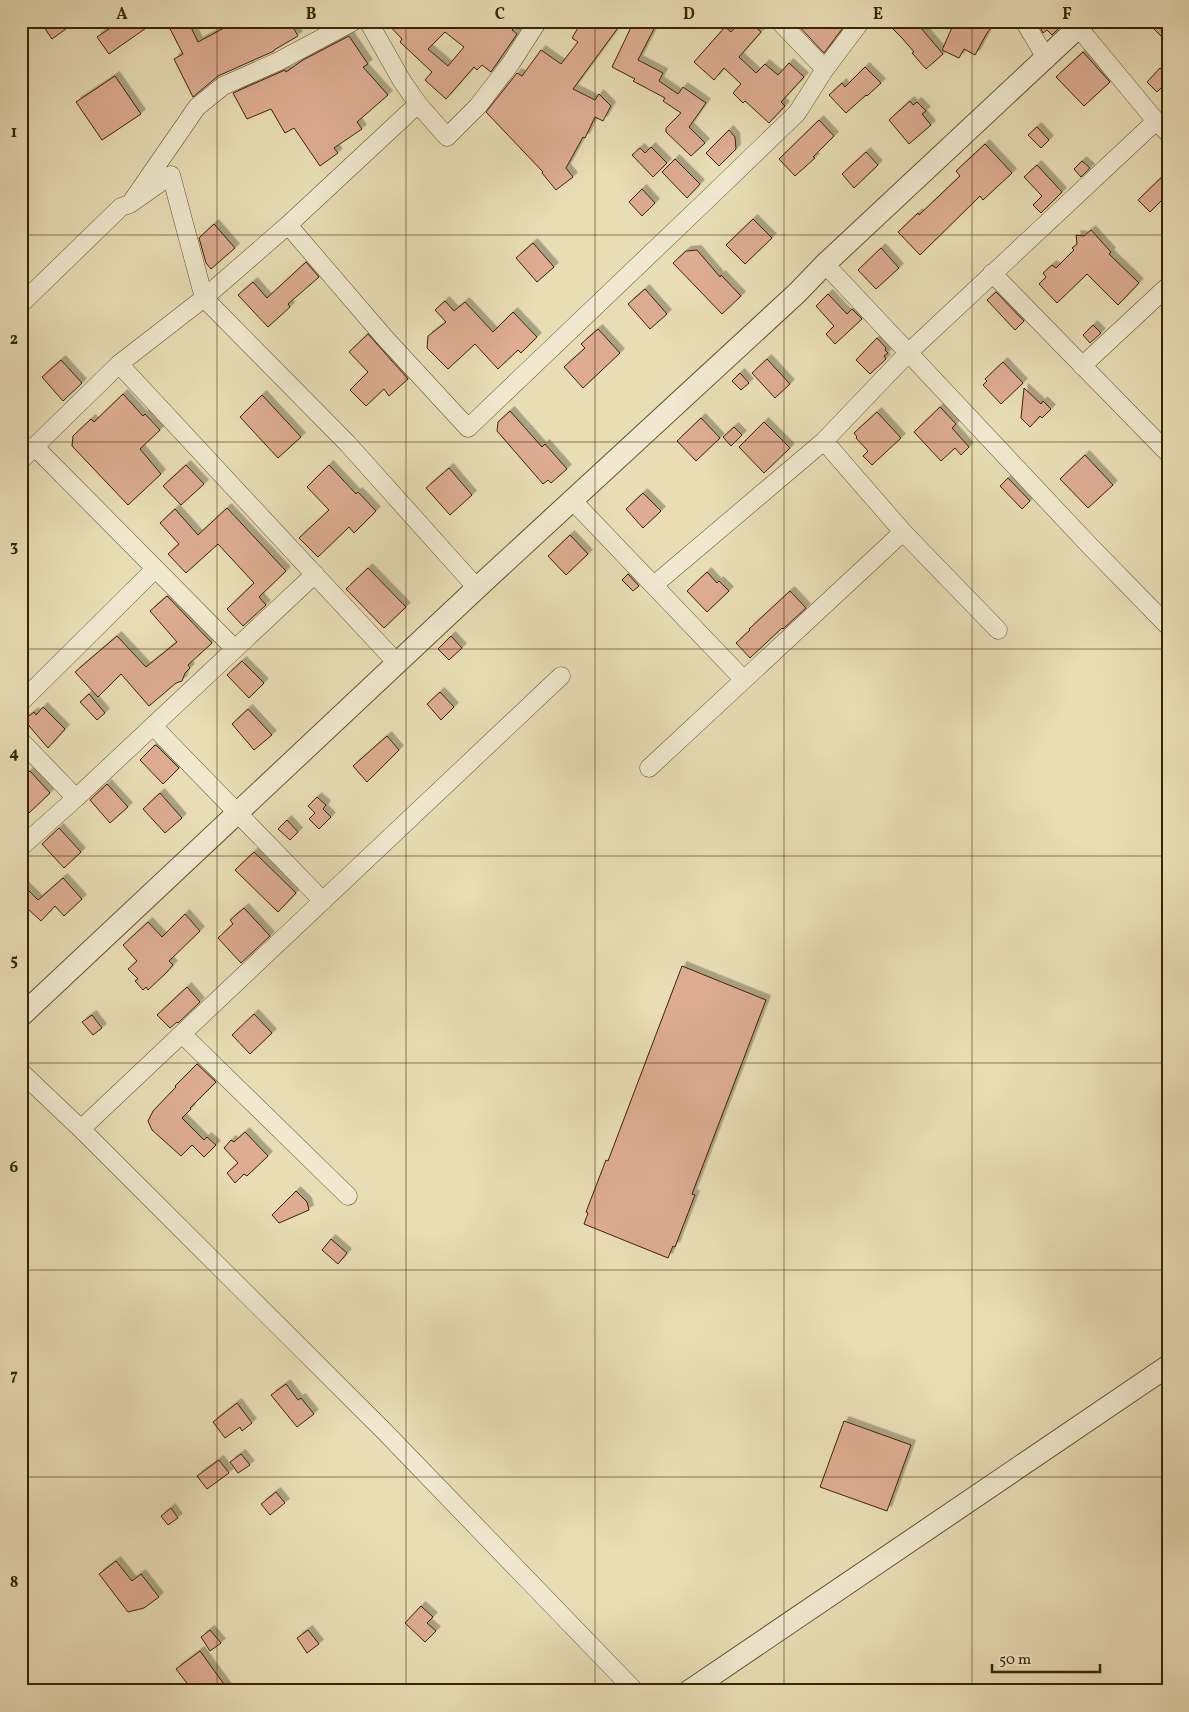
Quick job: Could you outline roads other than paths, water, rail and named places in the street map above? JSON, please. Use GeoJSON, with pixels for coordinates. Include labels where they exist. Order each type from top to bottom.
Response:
{"type":"FeatureCollection","features":[{"type":"Feature","properties":{"kind":"street"},"geometry":{"type":"LineString","coordinates":[[130,204],[197,107],[223,86],[279,61],[354,21]]}},
{"type":"Feature","properties":{"kind":"street"},"geometry":{"type":"LineString","coordinates":[[368,21],[402,81],[418,104],[447,137],[478,106],[511,63],[538,21]]}},
{"type":"Feature","properties":{"kind":"street"},"geometry":{"type":"LineString","coordinates":[[779,21],[825,70]]}},
{"type":"Feature","properties":{"kind":"street"},"geometry":{"type":"LineString","coordinates":[[288,225],[384,338],[468,428],[796,113],[861,21]]}},
{"type":"Feature","properties":{"kind":"street"},"geometry":{"type":"LineString","coordinates":[[1024,21],[1046,58]]}},
{"type":"Feature","properties":{"kind":"street"},"geometry":{"type":"LineString","coordinates":[[21,1016],[477,588],[797,293],[825,264],[1082,24],[1162,127],[992,273],[909,352],[824,441],[654,585]]}},
{"type":"Feature","properties":{"kind":"street"},"geometry":{"type":"LineString","coordinates":[[21,460],[119,364],[204,298],[288,225],[418,104]]}},
{"type":"Feature","properties":{"kind":"street"},"geometry":{"type":"LineString","coordinates":[[21,304],[121,207],[130,204],[171,174],[204,298],[347,443],[477,588]]}},
{"type":"Feature","properties":{"kind":"street"},"geometry":{"type":"LineString","coordinates":[[825,264],[1088,545],[1168,626]]}},
{"type":"Feature","properties":{"kind":"street"},"geometry":{"type":"LineString","coordinates":[[992,273],[1168,453]]}},
{"type":"Feature","properties":{"kind":"street"},"geometry":{"type":"LineString","coordinates":[[1082,366],[1168,286]]}},
{"type":"Feature","properties":{"kind":"street"},"geometry":{"type":"LineString","coordinates":[[119,364],[397,663]]}},
{"type":"Feature","properties":{"kind":"street"},"geometry":{"type":"LineString","coordinates":[[824,441],[903,532],[998,630]]}},
{"type":"Feature","properties":{"kind":"street"},"geometry":{"type":"LineString","coordinates":[[34,446],[235,649]]}},
{"type":"Feature","properties":{"kind":"street"},"geometry":{"type":"LineString","coordinates":[[572,500],[744,680]]}},
{"type":"Feature","properties":{"kind":"street"},"geometry":{"type":"LineString","coordinates":[[649,768],[903,532]]}},
{"type":"Feature","properties":{"kind":"street"},"geometry":{"type":"LineString","coordinates":[[21,702],[155,569]]}},
{"type":"Feature","properties":{"kind":"street"},"geometry":{"type":"LineString","coordinates":[[21,848],[315,574]]}},
{"type":"Feature","properties":{"kind":"street"},"geometry":{"type":"LineString","coordinates":[[81,1129],[561,676]]}},
{"type":"Feature","properties":{"kind":"street"},"geometry":{"type":"LineString","coordinates":[[153,726],[323,901]]}},
{"type":"Feature","properties":{"kind":"street"},"geometry":{"type":"LineString","coordinates":[[21,741],[76,798]]}},
{"type":"Feature","properties":{"kind":"street"},"geometry":{"type":"LineString","coordinates":[[182,1034],[348,1196]]}},
{"type":"Feature","properties":{"kind":"street"},"geometry":{"type":"LineString","coordinates":[[21,1072],[81,1129],[385,1432],[635,1691]]}},
{"type":"Feature","properties":{"kind":"street"},"geometry":{"type":"LineString","coordinates":[[689,1691],[1168,1366]]}}]}
